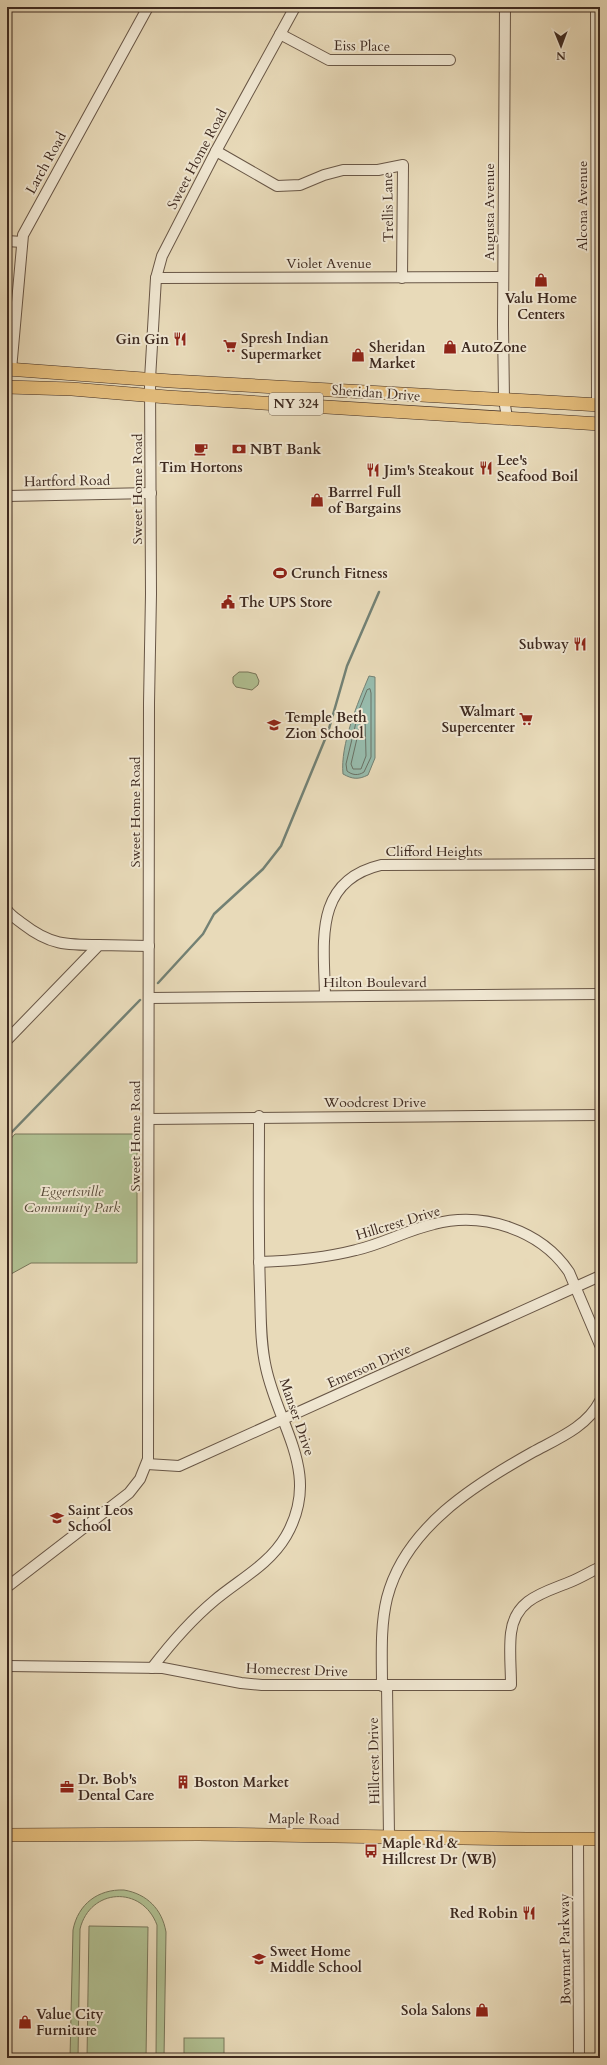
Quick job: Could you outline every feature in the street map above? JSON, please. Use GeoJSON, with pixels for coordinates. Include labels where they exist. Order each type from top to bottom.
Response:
{"type":"FeatureCollection","features":[{"type":"Feature","properties":{"kind":"main road","name":"Sheridan Drive"},"geometry":{"type":"LineString","coordinates":[[9,370],[598,405]]}},
{"type":"Feature","properties":{"kind":"main road","name":"Sheridan Drive"},"geometry":{"type":"LineString","coordinates":[[7,387],[48,388],[600,424]]}},
{"type":"Feature","properties":{"kind":"main road","name":"Maple Road"},"geometry":{"type":"LineString","coordinates":[[7,1835],[206,1834],[600,1839]]}},
{"type":"Feature","properties":{"kind":"street","name":"Larch Road"},"geometry":{"type":"LineString","coordinates":[[9,370],[23,235],[148,7]]}},
{"type":"Feature","properties":{"kind":"street","name":"Sweet Home Road"},"geometry":{"type":"LineString","coordinates":[[7,1586],[125,1498],[137,1484],[147,1464],[151,493],[150,379],[156,278],[162,256],[216,151],[295,7]]}},
{"type":"Feature","properties":{"kind":"street","name":"Augusta Avenue"},"geometry":{"type":"LineString","coordinates":[[505,7],[503,277],[504,400],[507,418]]}},
{"type":"Feature","properties":{"kind":"street","name":"Alcona Avenue"},"geometry":{"type":"LineString","coordinates":[[596,7],[598,405]]}},
{"type":"Feature","properties":{"kind":"street","name":"Eiss Place"},"geometry":{"type":"LineString","coordinates":[[280,34],[329,60],[450,60]]}},
{"type":"Feature","properties":{"kind":"street","name":"Trellis Lane"},"geometry":{"type":"LineString","coordinates":[[216,151],[277,186],[300,185],[324,175],[343,170],[378,170],[403,165],[402,278]]}},
{"type":"Feature","properties":{"kind":"street"},"geometry":{"type":"LineString","coordinates":[[7,241],[22,242]]}},
{"type":"Feature","properties":{"kind":"street","name":"Violet Avenue"},"geometry":{"type":"LineString","coordinates":[[156,278],[503,277]]}},
{"type":"Feature","properties":{"kind":"street","name":"Hartford Road"},"geometry":{"type":"LineString","coordinates":[[7,496],[151,493]]}},
{"type":"Feature","properties":{"kind":"street","name":"Clifford Heights"},"geometry":{"type":"LineString","coordinates":[[325,996],[326,916],[334,896],[342,886],[362,871],[381,865],[600,864]]}},
{"type":"Feature","properties":{"kind":"street"},"geometry":{"type":"LineString","coordinates":[[7,910],[35,933],[54,942],[66,945],[99,944],[149,946]]}},
{"type":"Feature","properties":{"kind":"street"},"geometry":{"type":"LineString","coordinates":[[7,1040],[99,944]]}},
{"type":"Feature","properties":{"kind":"street","name":"Hilton Boulevard"},"geometry":{"type":"LineString","coordinates":[[149,998],[600,994]]}},
{"type":"Feature","properties":{"kind":"street","name":"Woodcrest Drive"},"geometry":{"type":"LineString","coordinates":[[149,1119],[259,1116],[600,1115]]}},
{"type":"Feature","properties":{"kind":"street","name":"Manser Drive"},"geometry":{"type":"LineString","coordinates":[[152,1668],[166,1649],[192,1620],[215,1600],[262,1565],[275,1552],[286,1537],[296,1514],[301,1486],[298,1458],[271,1387],[262,1347],[259,1116]]}},
{"type":"Feature","properties":{"kind":"street","name":"Hillcrest Drive"},"geometry":{"type":"LineString","coordinates":[[260,1262],[290,1261],[355,1251],[435,1223],[474,1221],[506,1226],[541,1242],[562,1261],[576,1288],[600,1345]]}},
{"type":"Feature","properties":{"kind":"street","name":"Emerson Drive"},"geometry":{"type":"LineString","coordinates":[[147,1464],[179,1466],[600,1276]]}},
{"type":"Feature","properties":{"kind":"street","name":"Hillcrest Drive"},"geometry":{"type":"LineString","coordinates":[[389,1836],[385,1686],[381,1644],[388,1597],[400,1566],[421,1536],[445,1510],[462,1496],[513,1463],[571,1431],[593,1412],[600,1402]]}},
{"type":"Feature","properties":{"kind":"street","name":"Homecrest Drive"},"geometry":{"type":"LineString","coordinates":[[7,1666],[172,1669],[241,1683],[262,1685],[511,1685],[511,1633],[521,1606],[530,1598],[570,1582],[600,1567]]}},
{"type":"Feature","properties":{"kind":"street","name":"Bowmart Parkway"},"geometry":{"type":"LineString","coordinates":[[578,1839],[579,2058]]}},
{"type":"Feature","properties":{"kind":"green space"},"geometry":{"type":"Polygon","coordinates":[[[239,672],[256,674],[259,681],[258,685],[252,690],[236,687],[233,683],[233,677],[239,672]]]}},
{"type":"Feature","properties":{"kind":"green space","name":"Eggertsville Community Park"},"geometry":{"type":"Polygon","coordinates":[[[15,1134],[137,1134],[137,1263],[31,1263],[11,1274],[7,1270],[7,1143],[15,1134]]]}},
{"type":"Feature","properties":{"kind":"green space"},"geometry":{"type":"Polygon","coordinates":[[[124,1890],[140,1895],[152,1904],[161,1916],[166,1932],[164,2058],[156,2058],[157,1925],[150,1912],[140,1903],[129,1898],[117,1897],[105,1899],[94,1905],[86,1915],[80,1929],[78,2058],[70,2058],[73,1930],[79,1913],[91,1900],[106,1892],[124,1890]]]}},
{"type":"Feature","properties":{"kind":"green space"},"geometry":{"type":"Polygon","coordinates":[[[89,1926],[148,1927],[146,2058],[87,2058],[89,1926]]]}},
{"type":"Feature","properties":{"kind":"green space"},"geometry":{"type":"Polygon","coordinates":[[[184,2038],[224,2038],[224,2058],[184,2058],[184,2038]]]}},
{"type":"Feature","properties":{"kind":"water"},"geometry":{"type":"Polygon","coordinates":[[[369,676],[375,677],[375,758],[368,775],[361,778],[352,778],[343,774],[344,750],[351,724],[369,676]]]}},
{"type":"Feature","properties":{"kind":"waterway"},"geometry":{"type":"LineString","coordinates":[[158,983],[203,934],[214,914],[263,869],[281,846],[328,732],[347,666],[379,592]]}},
{"type":"Feature","properties":{"kind":"waterway"},"geometry":{"type":"LineString","coordinates":[[7,1137],[140,1000]]}},
{"type":"Feature","properties":{"kind":"place","name":"Valu Home Centers"},"geometry":{"type":"Point","coordinates":[541,280]}},
{"type":"Feature","properties":{"kind":"place","name":"Gin Gin"},"geometry":{"type":"Point","coordinates":[180,339]}},
{"type":"Feature","properties":{"kind":"place","name":"Spresh Indian Supermarket"},"geometry":{"type":"Point","coordinates":[230,346]}},
{"type":"Feature","properties":{"kind":"place","name":"AutoZone"},"geometry":{"type":"Point","coordinates":[450,347]}},
{"type":"Feature","properties":{"kind":"place","name":"Sheridan Market"},"geometry":{"type":"Point","coordinates":[358,355]}},
{"type":"Feature","properties":{"kind":"place","name":"Tim Hortons"},"geometry":{"type":"Point","coordinates":[201,449]}},
{"type":"Feature","properties":{"kind":"place","name":"NBT Bank"},"geometry":{"type":"Point","coordinates":[239,449]}},
{"type":"Feature","properties":{"kind":"place","name":"Lee's Seafood Boil"},"geometry":{"type":"Point","coordinates":[486,468]}},
{"type":"Feature","properties":{"kind":"place","name":"Jim's Steakout"},"geometry":{"type":"Point","coordinates":[373,470]}},
{"type":"Feature","properties":{"kind":"place","name":"Barrrel Full of Bargains"},"geometry":{"type":"Point","coordinates":[317,500]}},
{"type":"Feature","properties":{"kind":"place","name":"Crunch Fitness"},"geometry":{"type":"Point","coordinates":[280,573]}},
{"type":"Feature","properties":{"kind":"place","name":"The UPS Store"},"geometry":{"type":"Point","coordinates":[228,602]}},
{"type":"Feature","properties":{"kind":"place","name":"Subway"},"geometry":{"type":"Point","coordinates":[580,644]}},
{"type":"Feature","properties":{"kind":"place","name":"Walmart Supercenter"},"geometry":{"type":"Point","coordinates":[526,719]}},
{"type":"Feature","properties":{"kind":"place","name":"Temple Beth Zion School"},"geometry":{"type":"Point","coordinates":[274,725]}},
{"type":"Feature","properties":{"kind":"place","name":"Saint Leos School"},"geometry":{"type":"Point","coordinates":[57,1518]}},
{"type":"Feature","properties":{"kind":"place","name":"Boston Market"},"geometry":{"type":"Point","coordinates":[183,1782]}},
{"type":"Feature","properties":{"kind":"place","name":"Dr. Bob's Dental Care"},"geometry":{"type":"Point","coordinates":[67,1787]}},
{"type":"Feature","properties":{"kind":"place","name":"Maple Rd & Hillcrest Dr (WB)"},"geometry":{"type":"Point","coordinates":[371,1851]}},
{"type":"Feature","properties":{"kind":"place","name":"Red Robin"},"geometry":{"type":"Point","coordinates":[529,1913]}},
{"type":"Feature","properties":{"kind":"place","name":"Sweet Home Middle School"},"geometry":{"type":"Point","coordinates":[259,1959]}},
{"type":"Feature","properties":{"kind":"place","name":"Sola Salons"},"geometry":{"type":"Point","coordinates":[482,2010]}},
{"type":"Feature","properties":{"kind":"place","name":"Value City Furniture"},"geometry":{"type":"Point","coordinates":[25,2022]}}]}
